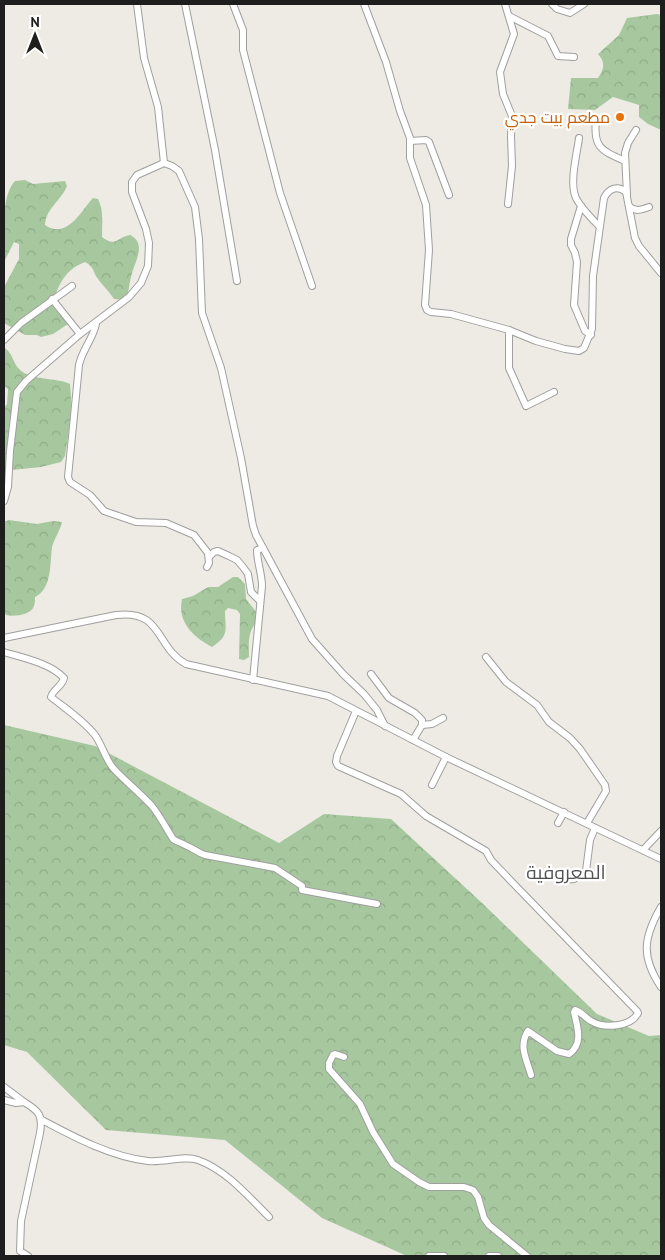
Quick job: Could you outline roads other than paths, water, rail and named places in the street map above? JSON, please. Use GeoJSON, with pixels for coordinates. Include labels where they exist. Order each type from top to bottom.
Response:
{"type":"FeatureCollection","features":[{"type":"Feature","properties":{"kind":"street"},"geometry":{"type":"LineString","coordinates":[[137,4],[144,58],[158,107],[164,163]]}},
{"type":"Feature","properties":{"kind":"street"},"geometry":{"type":"LineString","coordinates":[[185,4],[215,150],[237,281]]}},
{"type":"Feature","properties":{"kind":"street"},"geometry":{"type":"LineString","coordinates":[[233,4],[242,30],[242,50],[280,193],[312,286]]}},
{"type":"Feature","properties":{"kind":"street"},"geometry":{"type":"LineString","coordinates":[[364,4],[386,62],[410,141],[410,158],[426,205],[429,240],[425,305],[427,310],[451,314],[509,330],[536,341],[572,350],[584,348],[591,335],[593,276],[604,198],[614,188],[626,192],[627,196]]}},
{"type":"Feature","properties":{"kind":"street"},"geometry":{"type":"LineString","coordinates":[[504,4],[509,16],[513,37],[500,72],[502,94],[511,109],[512,116],[512,166],[508,204]]}},
{"type":"Feature","properties":{"kind":"street"},"geometry":{"type":"LineString","coordinates":[[552,4],[557,9],[570,13],[584,4]]}},
{"type":"Feature","properties":{"kind":"street"},"geometry":{"type":"LineString","coordinates":[[509,16],[548,36],[558,56],[574,57]]}},
{"type":"Feature","properties":{"kind":"street"},"geometry":{"type":"LineString","coordinates":[[596,119],[595,137],[598,146],[625,161]]}},
{"type":"Feature","properties":{"kind":"street"},"geometry":{"type":"LineString","coordinates":[[636,130],[628,143],[625,161],[627,196],[639,246],[661,273]]}},
{"type":"Feature","properties":{"kind":"street"},"geometry":{"type":"LineString","coordinates":[[579,138],[574,180],[575,194],[581,206],[600,226]]}},
{"type":"Feature","properties":{"kind":"street"},"geometry":{"type":"LineString","coordinates":[[410,141],[426,140],[429,142],[449,195]]}},
{"type":"Feature","properties":{"kind":"street"},"geometry":{"type":"LineString","coordinates":[[4,501],[8,487],[17,392],[26,381],[80,334],[96,324],[132,294],[141,283],[148,262],[148,237],[132,192],[132,182],[136,175],[164,163],[172,166],[179,171],[195,207],[199,239],[202,313],[221,368],[243,465],[253,526],[312,639],[343,674],[364,694],[377,710],[385,726]]}},
{"type":"Feature","properties":{"kind":"street"},"geometry":{"type":"LineString","coordinates":[[581,206],[571,245],[576,252],[577,262],[574,305],[585,331],[591,335]]}},
{"type":"Feature","properties":{"kind":"street"},"geometry":{"type":"LineString","coordinates":[[629,206],[632,210],[638,211],[649,207]]}},
{"type":"Feature","properties":{"kind":"street"},"geometry":{"type":"LineString","coordinates":[[4,340],[21,323],[72,286]]}},
{"type":"Feature","properties":{"kind":"street"},"geometry":{"type":"LineString","coordinates":[[52,299],[80,334]]}},
{"type":"Feature","properties":{"kind":"street"},"geometry":{"type":"LineString","coordinates":[[96,324],[93,336],[82,352],[79,365],[68,476],[70,482],[90,495],[104,511],[136,522],[172,524],[194,535],[206,549],[209,557],[207,567]]}},
{"type":"Feature","properties":{"kind":"street"},"geometry":{"type":"LineString","coordinates":[[509,330],[509,368],[526,406],[554,392]]}},
{"type":"Feature","properties":{"kind":"street"},"geometry":{"type":"LineString","coordinates":[[253,680],[262,576],[257,554],[258,550],[263,548]]}},
{"type":"Feature","properties":{"kind":"street"},"geometry":{"type":"LineString","coordinates":[[209,557],[218,551],[237,560],[248,574],[251,592],[260,601]]}},
{"type":"Feature","properties":{"kind":"street"},"geometry":{"type":"LineString","coordinates":[[4,638],[126,613],[136,615],[151,623],[180,661],[199,668],[328,696],[446,757],[661,858]]}},
{"type":"Feature","properties":{"kind":"street"},"geometry":{"type":"LineString","coordinates":[[4,652],[60,673],[64,678],[62,684],[52,693],[51,697],[88,726],[96,736],[107,760],[151,806],[176,842],[204,855],[275,868],[302,886],[302,890],[377,904]]}},
{"type":"Feature","properties":{"kind":"street"},"geometry":{"type":"LineString","coordinates":[[486,657],[506,682],[537,705],[549,722],[570,738],[580,749],[605,786],[606,791],[587,824]]}},
{"type":"Feature","properties":{"kind":"street"},"geometry":{"type":"LineString","coordinates":[[371,674],[389,698],[422,720],[422,725],[413,740]]}},
{"type":"Feature","properties":{"kind":"street"},"geometry":{"type":"LineString","coordinates":[[356,711],[337,756],[336,762],[338,766],[401,794],[426,816],[486,851],[491,860],[638,1013],[628,1023],[621,1025],[594,1023],[575,1010],[579,1033],[573,1051],[569,1054],[558,1051],[528,1031],[523,1054],[532,1075]]}},
{"type":"Feature","properties":{"kind":"street"},"geometry":{"type":"LineString","coordinates":[[422,725],[432,724],[443,718]]}},
{"type":"Feature","properties":{"kind":"street"},"geometry":{"type":"LineString","coordinates":[[432,785],[446,757]]}},
{"type":"Feature","properties":{"kind":"street"},"geometry":{"type":"LineString","coordinates":[[558,823],[564,812]]}},
{"type":"Feature","properties":{"kind":"street"},"geometry":{"type":"LineString","coordinates":[[562,880],[574,879],[586,871],[590,840],[595,828]]}},
{"type":"Feature","properties":{"kind":"street"},"geometry":{"type":"LineString","coordinates":[[643,850],[661,830]]}},
{"type":"Feature","properties":{"kind":"street"},"geometry":{"type":"LineString","coordinates":[[661,909],[649,933],[646,945],[649,967],[661,987]]}},
{"type":"Feature","properties":{"kind":"street"},"geometry":{"type":"LineString","coordinates":[[344,1057],[333,1055],[329,1063],[329,1069],[360,1104],[373,1132],[393,1164],[419,1182],[429,1186],[464,1187],[473,1190],[478,1197],[484,1218],[488,1224],[527,1256]]}},
{"type":"Feature","properties":{"kind":"street"},"geometry":{"type":"LineString","coordinates":[[4,1088],[36,1110],[42,1120],[86,1142],[129,1158],[149,1161],[197,1160],[236,1184],[269,1217]]}},
{"type":"Feature","properties":{"kind":"street"},"geometry":{"type":"LineString","coordinates":[[4,1100],[16,1103],[24,1102]]}},
{"type":"Feature","properties":{"kind":"street"},"geometry":{"type":"LineString","coordinates":[[28,1256],[20,1251],[21,1221],[42,1120]]}},
{"type":"Feature","properties":{"kind":"street"},"geometry":{"type":"LineString","coordinates":[[429,1256],[444,1256]]}},
{"type":"Feature","properties":{"kind":"street"},"geometry":{"type":"LineString","coordinates":[[489,1256],[498,1256]]}},
{"type":"Feature","properties":{"kind":"place","name":"مطعم بيت جدي"},"geometry":{"type":"Point","coordinates":[620,117]}},
{"type":"Feature","properties":{"kind":"district","name":"المعروفية"},"geometry":{"type":"Point","coordinates":[566,872]}}]}
